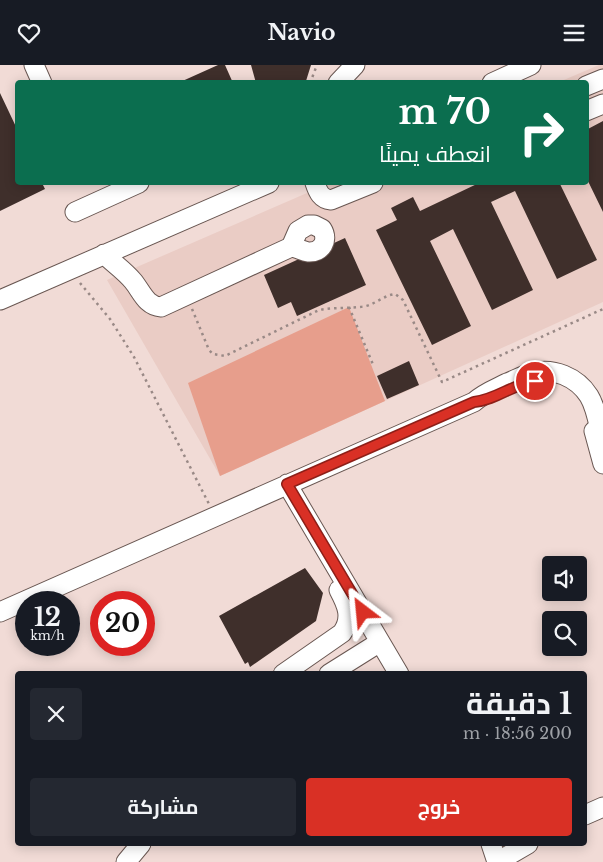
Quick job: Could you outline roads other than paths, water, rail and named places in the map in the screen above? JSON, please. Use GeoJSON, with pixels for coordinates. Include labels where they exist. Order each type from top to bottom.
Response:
{"type":"FeatureCollection","features":[{"type":"Feature","properties":{"kind":"street"},"geometry":{"type":"LineString","coordinates":[[34,65],[41,80]]}},
{"type":"Feature","properties":{"kind":"street"},"geometry":{"type":"LineString","coordinates":[[341,80],[355,65]]}},
{"type":"Feature","properties":{"kind":"street"},"geometry":{"type":"LineString","coordinates":[[498,80],[531,65]]}},
{"type":"Feature","properties":{"kind":"street"},"geometry":{"type":"LineString","coordinates":[[589,85],[603,79]]}},
{"type":"Feature","properties":{"kind":"street"},"geometry":{"type":"LineString","coordinates":[[589,110],[603,103]]}},
{"type":"Feature","properties":{"kind":"street"},"geometry":{"type":"LineString","coordinates":[[75,212],[135,185]]}},
{"type":"Feature","properties":{"kind":"street"},"geometry":{"type":"LineString","coordinates":[[0,300],[264,185]]}},
{"type":"Feature","properties":{"kind":"street"},"geometry":{"type":"LineString","coordinates":[[316,185],[321,196],[332,200],[368,185]]}},
{"type":"Feature","properties":{"kind":"street"},"geometry":{"type":"LineString","coordinates":[[127,245],[133,280]]}},
{"type":"Feature","properties":{"kind":"street"},"geometry":{"type":"LineString","coordinates":[[104,254],[133,280],[148,301],[156,307],[161,307],[291,247]]}},
{"type":"Feature","properties":{"kind":"street"},"geometry":{"type":"LineString","coordinates":[[474,402],[485,393],[530,373],[545,371],[560,374],[576,382],[593,404],[603,443]]}},
{"type":"Feature","properties":{"kind":"street"},"geometry":{"type":"LineString","coordinates":[[0,612],[474,402],[489,399],[524,383],[545,382],[565,389],[573,395],[587,411],[591,420],[603,464]]}},
{"type":"Feature","properties":{"kind":"street"},"geometry":{"type":"LineString","coordinates":[[287,484],[397,671]]}},
{"type":"Feature","properties":{"kind":"street"},"geometry":{"type":"LineString","coordinates":[[287,671],[342,633],[344,629],[348,618],[347,607],[332,576],[337,568]]}},
{"type":"Feature","properties":{"kind":"street"},"geometry":{"type":"LineString","coordinates":[[334,671],[380,642]]}},
{"type":"Feature","properties":{"kind":"street"},"geometry":{"type":"LineString","coordinates":[[587,814],[603,807]]}},
{"type":"Feature","properties":{"kind":"street"},"geometry":{"type":"LineString","coordinates":[[126,862],[138,846]]}},
{"type":"Feature","properties":{"kind":"street"},"geometry":{"type":"LineString","coordinates":[[492,846],[497,862],[519,846]]}}]}
